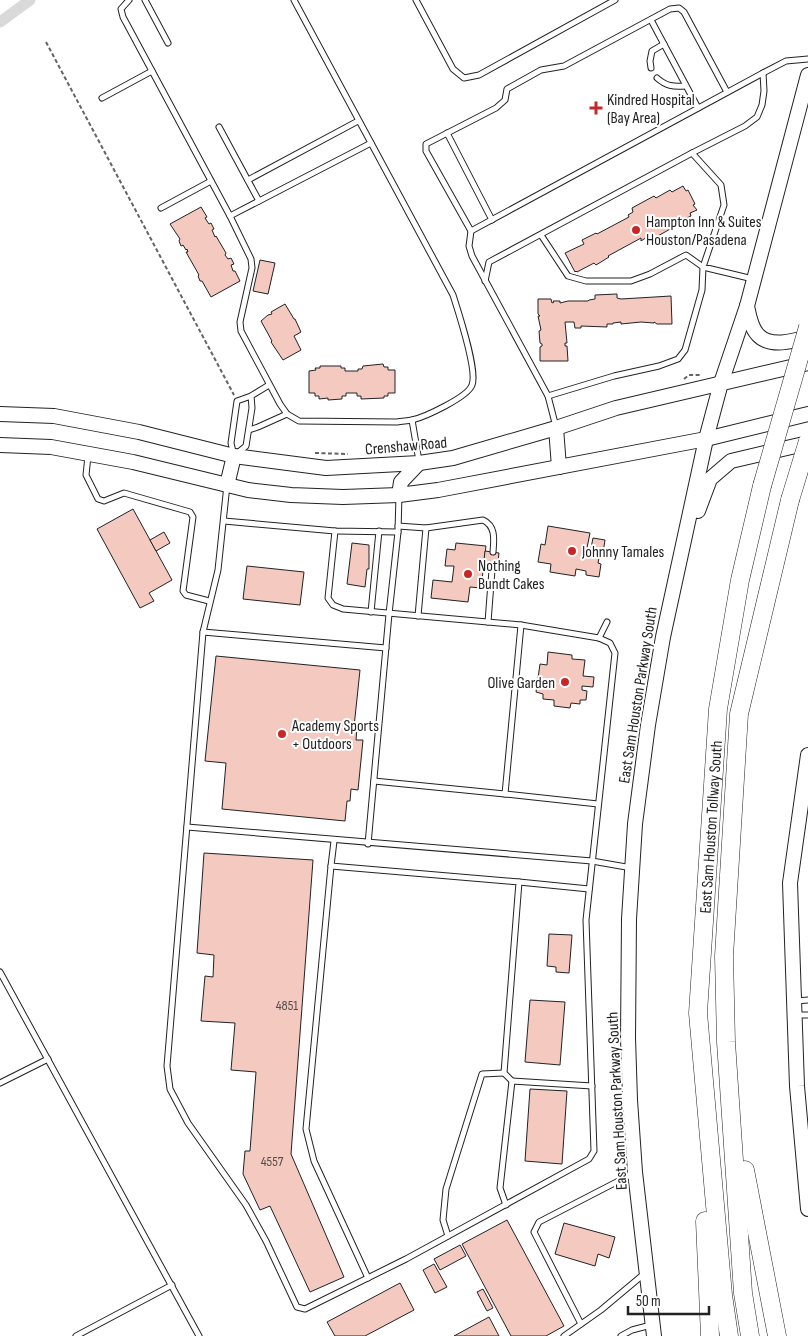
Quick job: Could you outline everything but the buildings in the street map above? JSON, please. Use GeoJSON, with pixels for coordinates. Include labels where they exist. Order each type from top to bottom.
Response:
{"type":"FeatureCollection","features":[{"type":"Feature","properties":{"kind":"highway","name":"East Sam Houston Tollway South"},"geometry":{"type":"LineString","coordinates":[[729,1336],[723,1296],[698,1013],[718,709],[740,580],[762,486],[808,327]]}},
{"type":"Feature","properties":{"kind":"highway","name":"East Sam Houston Tollway South"},"geometry":{"type":"LineString","coordinates":[[750,1336],[743,1293],[726,1042],[724,956],[739,714],[790,500],[808,442]]}},
{"type":"Feature","properties":{"kind":"highway"},"geometry":{"type":"LineString","coordinates":[[698,1013],[710,1336]]}},
{"type":"Feature","properties":{"kind":"highway"},"geometry":{"type":"LineString","coordinates":[[726,1042],[748,1189],[777,1336]]}},
{"type":"Feature","properties":{"kind":"main road","name":"East Sam Houston Parkway South"},"geometry":{"type":"LineString","coordinates":[[653,1330],[635,1172],[628,1038],[630,920],[635,824],[648,725],[663,636],[706,439],[721,383],[747,306],[808,75]]}},
{"type":"Feature","properties":{"kind":"main road"},"geometry":{"type":"LineString","coordinates":[[747,306],[754,328],[762,338],[771,341],[789,342],[808,338]]}},
{"type":"Feature","properties":{"kind":"main road","name":"Crenshaw Road"},"geometry":{"type":"LineString","coordinates":[[0,414],[54,416],[139,432],[234,456],[326,468],[419,463],[453,458],[556,428],[616,408],[808,363]]}},
{"type":"Feature","properties":{"kind":"main road"},"geometry":{"type":"LineString","coordinates":[[0,445],[51,447],[133,462],[248,490],[291,495],[344,497],[438,490],[706,439],[808,414]]}},
{"type":"Feature","properties":{"kind":"main road"},"geometry":{"type":"LineString","coordinates":[[556,428],[559,467]]}},
{"type":"Feature","properties":{"kind":"main road"},"geometry":{"type":"LineString","coordinates":[[679,564],[710,479],[731,461],[808,442]]}},
{"type":"Feature","properties":{"kind":"main road"},"geometry":{"type":"LineString","coordinates":[[227,485],[234,456]]}},
{"type":"Feature","properties":{"kind":"main road"},"geometry":{"type":"LineString","coordinates":[[399,494],[401,482],[419,463]]}},
{"type":"Feature","properties":{"kind":"main road"},"geometry":{"type":"LineString","coordinates":[[808,755],[790,883],[799,1010],[797,1086],[808,1209]]}},
{"type":"Feature","properties":{"kind":"lane"},"geometry":{"type":"LineString","coordinates":[[129,0],[121,9],[123,17],[212,181],[251,259],[252,268],[240,322],[242,331],[269,385],[287,414],[299,421],[397,422],[412,420],[467,393],[472,385],[473,373],[459,314],[453,295],[294,0]]}},
{"type":"Feature","properties":{"kind":"lane"},"geometry":{"type":"LineString","coordinates":[[145,0],[168,43]]}},
{"type":"Feature","properties":{"kind":"lane"},"geometry":{"type":"LineString","coordinates":[[416,0],[453,69],[464,78],[479,75],[615,0]]}},
{"type":"Feature","properties":{"kind":"lane"},"geometry":{"type":"LineString","coordinates":[[556,428],[548,396],[472,256],[469,246],[471,231],[426,151],[426,144],[496,108],[506,100],[507,89],[541,70],[564,66],[670,9],[679,8],[684,12],[727,92]]}},
{"type":"Feature","properties":{"kind":"lane"},"geometry":{"type":"LineString","coordinates":[[651,20],[698,108]]}},
{"type":"Feature","properties":{"kind":"lane"},"geometry":{"type":"LineString","coordinates":[[651,68],[652,51],[664,44]]}},
{"type":"Feature","properties":{"kind":"lane"},"geometry":{"type":"LineString","coordinates":[[471,231],[786,61],[808,59]]}},
{"type":"Feature","properties":{"kind":"lane"},"geometry":{"type":"LineString","coordinates":[[102,98],[152,71]]}},
{"type":"Feature","properties":{"kind":"lane"},"geometry":{"type":"LineString","coordinates":[[485,281],[489,262],[732,131],[745,126],[757,117],[762,105],[764,91],[763,73]]}},
{"type":"Feature","properties":{"kind":"lane"},"geometry":{"type":"LineString","coordinates":[[657,78],[665,84],[674,87],[686,86]]}},
{"type":"Feature","properties":{"kind":"lane"},"geometry":{"type":"LineString","coordinates":[[248,180],[358,121]]}},
{"type":"Feature","properties":{"kind":"lane"},"geometry":{"type":"LineString","coordinates":[[219,127],[258,201]]}},
{"type":"Feature","properties":{"kind":"lane"},"geometry":{"type":"LineString","coordinates":[[447,133],[492,220]]}},
{"type":"Feature","properties":{"kind":"lane"},"geometry":{"type":"LineString","coordinates":[[230,216],[370,143]]}},
{"type":"Feature","properties":{"kind":"lane"},"geometry":{"type":"LineString","coordinates":[[548,396],[614,376],[659,366],[678,359],[685,350],[702,290],[703,267],[724,206],[720,185],[692,153]]}},
{"type":"Feature","properties":{"kind":"lane"},"geometry":{"type":"LineString","coordinates":[[161,208],[212,181]]}},
{"type":"Feature","properties":{"kind":"lane"},"geometry":{"type":"LineString","coordinates":[[541,235],[568,276],[586,281],[631,282],[686,255],[703,267],[753,279]]}},
{"type":"Feature","properties":{"kind":"lane"},"geometry":{"type":"LineString","coordinates":[[252,396],[246,446],[234,456],[231,443],[237,402],[252,396],[269,385]]}},
{"type":"Feature","properties":{"kind":"lane"},"geometry":{"type":"LineString","coordinates":[[249,430],[258,428],[287,414]]}},
{"type":"Feature","properties":{"kind":"lane"},"geometry":{"type":"LineString","coordinates":[[412,420],[419,463]]}},
{"type":"Feature","properties":{"kind":"lane"},"geometry":{"type":"LineString","coordinates":[[88,454],[86,475],[98,499],[104,501],[124,493],[190,512],[193,518],[184,591],[186,595],[209,602]]}},
{"type":"Feature","properties":{"kind":"lane"},"geometry":{"type":"LineString","coordinates":[[227,485],[218,570],[209,602],[204,632],[167,1066],[170,1089],[188,1123],[246,1205],[266,1241],[297,1307],[305,1309],[368,1278],[589,1160],[594,1150],[586,920],[615,653],[610,643],[599,638],[521,625],[389,614],[343,609],[333,605],[328,598],[335,531]]}},
{"type":"Feature","properties":{"kind":"lane"},"geometry":{"type":"LineString","coordinates":[[368,844],[398,529],[399,494]]}},
{"type":"Feature","properties":{"kind":"lane"},"geometry":{"type":"LineString","coordinates":[[224,521],[335,531],[379,532],[483,520],[488,522],[494,532],[493,552]]}},
{"type":"Feature","properties":{"kind":"lane"},"geometry":{"type":"LineString","coordinates":[[418,616],[426,528]]}},
{"type":"Feature","properties":{"kind":"lane"},"geometry":{"type":"LineString","coordinates":[[371,612],[379,532]]}},
{"type":"Feature","properties":{"kind":"lane"},"geometry":{"type":"LineString","coordinates":[[488,622],[492,570]]}},
{"type":"Feature","properties":{"kind":"lane"},"geometry":{"type":"LineString","coordinates":[[599,638],[607,622]]}},
{"type":"Feature","properties":{"kind":"lane"},"geometry":{"type":"LineString","coordinates":[[505,794],[521,625]]}},
{"type":"Feature","properties":{"kind":"lane"},"geometry":{"type":"LineString","coordinates":[[204,632],[386,648]]}},
{"type":"Feature","properties":{"kind":"lane"},"geometry":{"type":"LineString","coordinates":[[374,781],[598,804]]}},
{"type":"Feature","properties":{"kind":"lane"},"geometry":{"type":"LineString","coordinates":[[187,827],[368,844],[592,861],[632,868]]}},
{"type":"Feature","properties":{"kind":"lane"},"geometry":{"type":"LineString","coordinates":[[334,841],[306,1129],[314,1161],[368,1278]]}},
{"type":"Feature","properties":{"kind":"lane"},"geometry":{"type":"LineString","coordinates":[[331,866],[589,890]]}},
{"type":"Feature","properties":{"kind":"lane"},"geometry":{"type":"LineString","coordinates":[[504,1073],[519,882]]}},
{"type":"Feature","properties":{"kind":"lane"},"geometry":{"type":"LineString","coordinates":[[0,972],[199,1336]]}},
{"type":"Feature","properties":{"kind":"lane"},"geometry":{"type":"LineString","coordinates":[[799,1010],[808,1000]]}},
{"type":"Feature","properties":{"kind":"lane"},"geometry":{"type":"LineString","coordinates":[[0,1084],[48,1059]]}},
{"type":"Feature","properties":{"kind":"lane"},"geometry":{"type":"LineString","coordinates":[[448,1236],[443,1220],[446,1189],[482,1074],[504,1073],[512,1081],[592,1086]]}},
{"type":"Feature","properties":{"kind":"lane"},"geometry":{"type":"LineString","coordinates":[[506,1205],[500,1188],[512,1081]]}},
{"type":"Feature","properties":{"kind":"lane"},"geometry":{"type":"LineString","coordinates":[[581,1324],[534,1232],[539,1222],[635,1172]]}},
{"type":"Feature","properties":{"kind":"lane"},"geometry":{"type":"LineString","coordinates":[[564,1336],[646,1272]]}},
{"type":"Feature","properties":{"kind":"lane"},"geometry":{"type":"LineString","coordinates":[[76,1336],[172,1285]]}},
{"type":"Feature","properties":{"kind":"lane"},"geometry":{"type":"LineString","coordinates":[[621,1336],[632,1330],[653,1330]]}},
{"type":"Feature","properties":{"kind":"path"},"geometry":{"type":"LineString","coordinates":[[46,42],[237,402]]}},
{"type":"Feature","properties":{"kind":"path"},"geometry":{"type":"LineString","coordinates":[[308,453],[353,454]]}},
{"type":"Feature","properties":{"kind":"waterway"},"geometry":{"type":"LineString","coordinates":[[0,22],[30,0]]}},
{"type":"Feature","properties":{"kind":"place","name":"Kindred Hospital (Bay Area)"},"geometry":{"type":"Point","coordinates":[596,108]}},
{"type":"Feature","properties":{"kind":"place","name":"Hampton Inn & Suites Houston/Pasadena"},"geometry":{"type":"Point","coordinates":[636,230]}},
{"type":"Feature","properties":{"kind":"place","name":"Johnny Tamales"},"geometry":{"type":"Point","coordinates":[572,551]}},
{"type":"Feature","properties":{"kind":"place","name":"Nothing Bundt Cakes"},"geometry":{"type":"Point","coordinates":[468,574]}},
{"type":"Feature","properties":{"kind":"place","name":"Olive Garden"},"geometry":{"type":"Point","coordinates":[565,682]}},
{"type":"Feature","properties":{"kind":"place","name":"Academy Sports + Outdoors"},"geometry":{"type":"Point","coordinates":[282,734]}}]}
